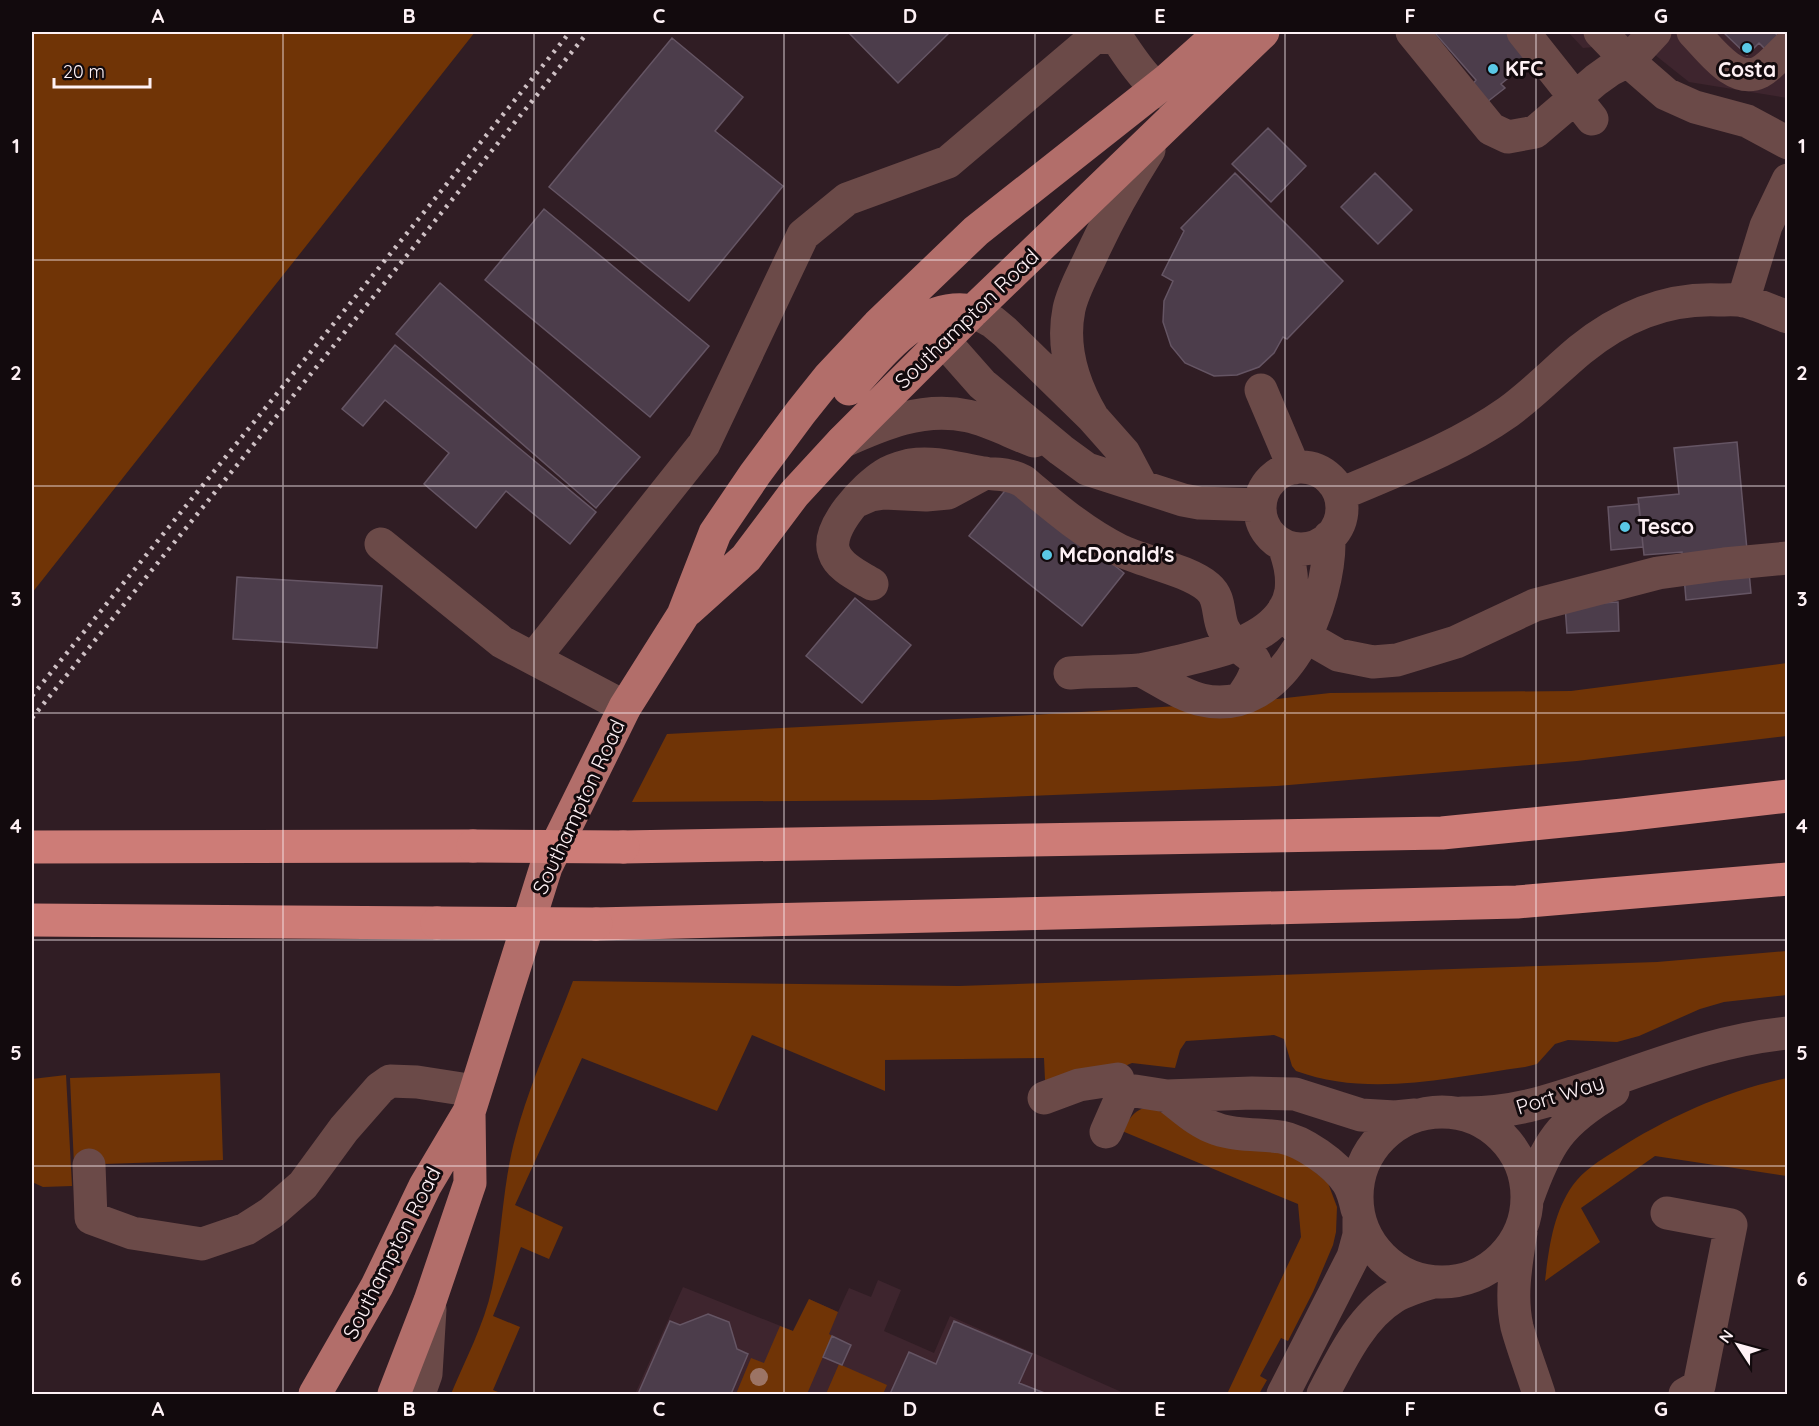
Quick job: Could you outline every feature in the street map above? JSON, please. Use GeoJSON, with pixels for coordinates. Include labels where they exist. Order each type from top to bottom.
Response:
{"type":"FeatureCollection","features":[{"type":"Feature","properties":{"kind":"highway"},"geometry":{"type":"LineString","coordinates":[[1623,815],[1788,784]]}},
{"type":"Feature","properties":{"kind":"highway"},"geometry":{"type":"LineString","coordinates":[[32,847],[623,847],[1442,833],[1788,796]]}},
{"type":"Feature","properties":{"kind":"highway"},"geometry":{"type":"LineString","coordinates":[[32,920],[596,924],[1517,902],[1788,879]]}},
{"type":"Feature","properties":{"kind":"main road","name":"Southampton Road"},"geometry":{"type":"LineString","coordinates":[[315,1395],[377,1286],[425,1186],[472,1102],[546,867],[625,707],[682,615],[715,533],[801,412],[829,377],[878,325],[976,231],[1156,88],[1221,32]]}},
{"type":"Feature","properties":{"kind":"main road","name":"Southampton Road"},"geometry":{"type":"LineString","coordinates":[[682,615],[746,558],[794,494],[842,442],[938,328],[973,311],[1263,32]]}},
{"type":"Feature","properties":{"kind":"main road"},"geometry":{"type":"LineString","coordinates":[[733,507],[800,446],[836,403],[912,326],[938,328],[930,302],[933,282],[943,261]]}},
{"type":"Feature","properties":{"kind":"main road","name":"Southampton Road"},"geometry":{"type":"LineString","coordinates":[[394,1395],[430,1301],[470,1183],[472,1102]]}},
{"type":"Feature","properties":{"kind":"street"},"geometry":{"type":"LineString","coordinates":[[1412,32],[1491,129],[1508,137],[1540,136],[1583,109],[1610,70],[1628,62],[1655,32]]}},
{"type":"Feature","properties":{"kind":"street"},"geometry":{"type":"LineString","coordinates":[[1523,32],[1583,109]]}},
{"type":"Feature","properties":{"kind":"street"},"geometry":{"type":"LineString","coordinates":[[1600,32],[1628,62],[1659,89],[1677,100],[1741,119],[1788,143]]}},
{"type":"Feature","properties":{"kind":"street"},"geometry":{"type":"LineString","coordinates":[[1693,32],[1730,68],[1746,74],[1762,71],[1788,46]]}},
{"type":"Feature","properties":{"kind":"street"},"geometry":{"type":"LineString","coordinates":[[534,658],[704,444],[803,236],[847,200],[948,162],[1095,37],[1116,35],[1156,88],[1178,97],[1201,92]]}},
{"type":"Feature","properties":{"kind":"street"},"geometry":{"type":"LineString","coordinates":[[1093,418],[1080,397],[1068,357],[1069,310],[1075,291],[1119,198],[1165,126]]}},
{"type":"Feature","properties":{"kind":"street"},"geometry":{"type":"LineString","coordinates":[[1743,300],[1766,226],[1788,180]]}},
{"type":"Feature","properties":{"kind":"street"},"geometry":{"type":"LineString","coordinates":[[1341,494],[1452,445],[1483,428],[1515,406],[1602,333],[1632,316],[1659,306],[1702,299],[1743,300],[1788,317]]}},
{"type":"Feature","properties":{"kind":"street"},"geometry":{"type":"LineString","coordinates":[[973,311],[1005,332],[1093,418],[1124,453],[1141,485]]}},
{"type":"Feature","properties":{"kind":"street"},"geometry":{"type":"LineString","coordinates":[[938,328],[982,384],[1087,469],[1141,485],[1167,496],[1199,503],[1260,505]]}},
{"type":"Feature","properties":{"kind":"street"},"geometry":{"type":"LineString","coordinates":[[1261,390],[1294,468]]}},
{"type":"Feature","properties":{"kind":"street"},"geometry":{"type":"LineString","coordinates":[[842,442],[897,420],[934,413],[969,416],[1061,450]]}},
{"type":"Feature","properties":{"kind":"street"},"geometry":{"type":"LineString","coordinates":[[1294,468],[1307,468],[1320,472],[1331,480],[1341,494],[1343,506],[1337,528],[1320,545],[1308,549],[1284,546],[1274,539],[1261,518],[1260,505],[1263,495],[1275,477],[1294,468]]}},
{"type":"Feature","properties":{"kind":"street"},"geometry":{"type":"LineString","coordinates":[[872,584],[846,568],[832,549],[834,534],[839,523],[855,502],[871,495],[884,493],[911,495],[948,493],[985,473],[1011,475],[1095,537],[1140,560],[1161,565],[1207,585],[1215,594],[1227,635],[1253,657],[1256,670],[1250,686],[1241,698]]}},
{"type":"Feature","properties":{"kind":"street"},"geometry":{"type":"LineString","coordinates":[[1140,669],[1176,690],[1203,700],[1220,701],[1241,698],[1263,688],[1288,664],[1305,636],[1326,579],[1329,537]]}},
{"type":"Feature","properties":{"kind":"street"},"geometry":{"type":"LineString","coordinates":[[381,544],[502,642],[625,707]]}},
{"type":"Feature","properties":{"kind":"street"},"geometry":{"type":"LineString","coordinates":[[1070,673],[1140,669],[1218,651],[1264,631],[1284,609],[1290,593],[1291,568],[1284,546]]}},
{"type":"Feature","properties":{"kind":"street"},"geometry":{"type":"LineString","coordinates":[[1284,609],[1291,622],[1305,636],[1338,656],[1374,662],[1397,660],[1456,642],[1535,605],[1658,573],[1788,558]]}},
{"type":"Feature","properties":{"kind":"street","name":"Port Way"},"geometry":{"type":"LineString","coordinates":[[1433,1114],[1493,1113],[1527,1107],[1732,1041],[1788,1033]]}},
{"type":"Feature","properties":{"kind":"street","name":"Port Way"},"geometry":{"type":"LineString","coordinates":[[1525,1212],[1547,1149],[1553,1140],[1575,1118],[1601,1098],[1673,1060]]}},
{"type":"Feature","properties":{"kind":"street"},"geometry":{"type":"LineString","coordinates":[[89,1165],[91,1218],[132,1233],[202,1244],[246,1228],[271,1214],[303,1185],[344,1129],[380,1088],[390,1082],[417,1082],[472,1102]]}},
{"type":"Feature","properties":{"kind":"street"},"geometry":{"type":"LineString","coordinates":[[1106,1132],[1121,1091],[1167,1096],[1295,1094],[1361,1115],[1389,1117],[1433,1114],[1464,1115],[1484,1123],[1507,1143],[1519,1161],[1525,1181],[1525,1212],[1516,1262],[1514,1293],[1517,1326],[1539,1395]]}},
{"type":"Feature","properties":{"kind":"street"},"geometry":{"type":"LineString","coordinates":[[1167,1096],[1201,1122],[1215,1129],[1282,1138],[1306,1146],[1330,1164],[1346,1180],[1354,1195],[1367,1239],[1386,1262],[1414,1278],[1475,1290],[1496,1302],[1517,1326]]}},
{"type":"Feature","properties":{"kind":"street"},"geometry":{"type":"LineString","coordinates":[[1283,1395],[1353,1257],[1359,1235],[1359,1177],[1372,1149],[1394,1127],[1433,1114]]}},
{"type":"Feature","properties":{"kind":"street"},"geometry":{"type":"LineString","coordinates":[[1323,1395],[1351,1344],[1374,1314],[1396,1296],[1439,1282],[1465,1279],[1493,1265],[1514,1242],[1525,1212]]}},
{"type":"Feature","properties":{"kind":"street"},"geometry":{"type":"LineString","coordinates":[[1667,1213],[1731,1225],[1699,1386],[1685,1395]]}},
{"type":"Feature","properties":{"kind":"street"},"geometry":{"type":"LineString","coordinates":[[419,1395],[426,1374],[430,1301]]}},
{"type":"Feature","properties":{"kind":"shaded area"},"geometry":{"type":"Polygon","coordinates":[[[32,32],[475,32],[32,593],[32,32]]]}},
{"type":"Feature","properties":{"kind":"shaded area"},"geometry":{"type":"Polygon","coordinates":[[[1568,32],[1787,32],[1787,98],[1689,82],[1640,43],[1583,48],[1568,32]]]}},
{"type":"Feature","properties":{"kind":"shaded area"},"geometry":{"type":"Polygon","coordinates":[[[1787,663],[1787,736],[1577,761],[1277,786],[933,800],[632,802],[667,734],[1259,701],[1330,693],[1571,691],[1787,663]]]}},
{"type":"Feature","properties":{"kind":"shaded area"},"geometry":{"type":"Polygon","coordinates":[[[1787,951],[1787,995],[1724,1002],[1700,1009],[1639,1036],[1617,1042],[1568,1040],[1555,1044],[1537,1064],[1525,1067],[1410,1083],[1352,1083],[1324,1079],[1296,1071],[1292,1066],[1284,1039],[1274,1035],[1186,1041],[1180,1050],[1175,1068],[1132,1063],[1103,1075],[1045,1080],[1044,1058],[885,1060],[885,1091],[752,1035],[717,1111],[582,1058],[515,1205],[563,1227],[549,1259],[521,1247],[493,1316],[520,1327],[493,1390],[503,1394],[451,1394],[489,1302],[511,1154],[522,1115],[573,981],[959,986],[1657,962],[1787,951]]]}},
{"type":"Feature","properties":{"kind":"shaded area"},"geometry":{"type":"Polygon","coordinates":[[[220,1073],[223,1160],[74,1165],[70,1078],[220,1073]]]}},
{"type":"Feature","properties":{"kind":"shaded area"},"geometry":{"type":"Polygon","coordinates":[[[66,1075],[72,1186],[43,1187],[32,1182],[32,1079],[66,1075]]]}},
{"type":"Feature","properties":{"kind":"shaded area"},"geometry":{"type":"Polygon","coordinates":[[[1787,1078],[1787,1176],[1655,1156],[1581,1208],[1600,1242],[1545,1281],[1556,1219],[1566,1196],[1587,1170],[1635,1139],[1677,1116],[1742,1090],[1787,1078]]]}},
{"type":"Feature","properties":{"kind":"shaded area"},"geometry":{"type":"Polygon","coordinates":[[[1144,1108],[1154,1108],[1166,1115],[1288,1149],[1328,1183],[1337,1207],[1333,1245],[1313,1292],[1288,1341],[1281,1338],[1260,1376],[1267,1380],[1259,1394],[1227,1394],[1301,1237],[1298,1204],[1122,1131],[1134,1114],[1144,1108]]]}},
{"type":"Feature","properties":{"kind":"shaded area"},"geometry":{"type":"Polygon","coordinates":[[[878,1280],[901,1290],[884,1331],[934,1353],[950,1316],[1126,1394],[635,1394],[683,1287],[793,1331],[809,1299],[838,1312],[849,1288],[871,1297],[878,1280]]]}},
{"type":"Feature","properties":{"kind":"shaded area"},"geometry":{"type":"Polygon","coordinates":[[[809,1299],[838,1312],[829,1334],[832,1336],[807,1394],[736,1394],[751,1358],[764,1363],[780,1326],[793,1331],[809,1299]]]}},
{"type":"Feature","properties":{"kind":"shaded area"},"geometry":{"type":"Polygon","coordinates":[[[839,1364],[887,1385],[883,1394],[826,1394],[839,1364]]]}},
{"type":"Feature","properties":{"kind":"building"},"geometry":{"type":"Polygon","coordinates":[[[848,32],[950,32],[898,83],[848,32]]]}},
{"type":"Feature","properties":{"kind":"building","name":"KFC"},"geometry":{"type":"Polygon","coordinates":[[[1434,32],[1508,32],[1531,59],[1501,84],[1505,88],[1487,102],[1472,85],[1476,80],[1434,32]]]}},
{"type":"Feature","properties":{"kind":"building","name":"Costa"},"geometry":{"type":"Polygon","coordinates":[[[1723,32],[1774,32],[1781,39],[1768,52],[1759,43],[1747,55],[1723,32]]]}},
{"type":"Feature","properties":{"kind":"building"},"geometry":{"type":"Polygon","coordinates":[[[672,38],[743,97],[715,131],[783,186],[689,301],[549,187],[672,38]]]}},
{"type":"Feature","properties":{"kind":"building"},"geometry":{"type":"Polygon","coordinates":[[[1268,128],[1306,166],[1271,202],[1232,164],[1268,128]]]}},
{"type":"Feature","properties":{"kind":"building"},"geometry":{"type":"Polygon","coordinates":[[[1235,173],[1343,281],[1287,339],[1283,337],[1274,353],[1259,367],[1237,375],[1214,376],[1185,363],[1171,346],[1163,322],[1164,301],[1173,281],[1162,275],[1184,231],[1181,228],[1235,173]]]}},
{"type":"Feature","properties":{"kind":"building"},"geometry":{"type":"Polygon","coordinates":[[[1375,173],[1412,210],[1378,244],[1341,207],[1375,173]]]}},
{"type":"Feature","properties":{"kind":"building"},"geometry":{"type":"Polygon","coordinates":[[[544,209],[709,346],[650,417],[485,280],[544,209]]]}},
{"type":"Feature","properties":{"kind":"building"},"geometry":{"type":"Polygon","coordinates":[[[440,283],[640,457],[596,508],[396,334],[440,283]]]}},
{"type":"Feature","properties":{"kind":"building"},"geometry":{"type":"Polygon","coordinates":[[[395,345],[596,512],[570,544],[506,491],[476,528],[424,484],[449,453],[385,400],[363,426],[342,409],[395,345]]]}},
{"type":"Feature","properties":{"kind":"building"},"geometry":{"type":"Polygon","coordinates":[[[1737,442],[1751,593],[1686,600],[1682,552],[1644,555],[1638,498],[1679,494],[1674,448],[1737,442]]]}},
{"type":"Feature","properties":{"kind":"building","name":"McDonald's"},"geometry":{"type":"Polygon","coordinates":[[[1011,483],[1124,573],[1082,626],[969,536],[1011,483]]]}},
{"type":"Feature","properties":{"kind":"building","name":"Tesco"},"geometry":{"type":"Polygon","coordinates":[[[1639,504],[1643,547],[1611,550],[1608,507],[1639,504]]]}},
{"type":"Feature","properties":{"kind":"building"},"geometry":{"type":"Polygon","coordinates":[[[237,577],[382,586],[377,648],[233,639],[237,577]]]}},
{"type":"Feature","properties":{"kind":"building"},"geometry":{"type":"Polygon","coordinates":[[[855,598],[911,645],[862,703],[806,656],[855,598]]]}},
{"type":"Feature","properties":{"kind":"building"},"geometry":{"type":"Polygon","coordinates":[[[1618,602],[1619,631],[1567,633],[1565,605],[1618,602]]]}},
{"type":"Feature","properties":{"kind":"building"},"geometry":{"type":"Polygon","coordinates":[[[708,1314],[729,1322],[737,1349],[748,1354],[731,1394],[638,1394],[670,1321],[680,1325],[708,1314]]]}},
{"type":"Feature","properties":{"kind":"building"},"geometry":{"type":"Polygon","coordinates":[[[954,1321],[1032,1354],[1019,1383],[1047,1394],[890,1394],[909,1352],[936,1364],[954,1321]]]}},
{"type":"Feature","properties":{"kind":"building"},"geometry":{"type":"Polygon","coordinates":[[[832,1336],[851,1345],[842,1365],[823,1357],[832,1336]]]}},
{"type":"Feature","properties":{"kind":"railway"},"geometry":{"type":"LineString","coordinates":[[32,696],[570,32]]}},
{"type":"Feature","properties":{"kind":"railway"},"geometry":{"type":"LineString","coordinates":[[32,718],[588,32]]}},
{"type":"Feature","properties":{"kind":"place","name":"Costa"},"geometry":{"type":"Point","coordinates":[1747,48]}},
{"type":"Feature","properties":{"kind":"place","name":"KFC"},"geometry":{"type":"Point","coordinates":[1493,69]}},
{"type":"Feature","properties":{"kind":"place","name":"Tesco"},"geometry":{"type":"Point","coordinates":[1625,527]}},
{"type":"Feature","properties":{"kind":"place","name":"McDonald's"},"geometry":{"type":"Point","coordinates":[1047,555]}}]}
